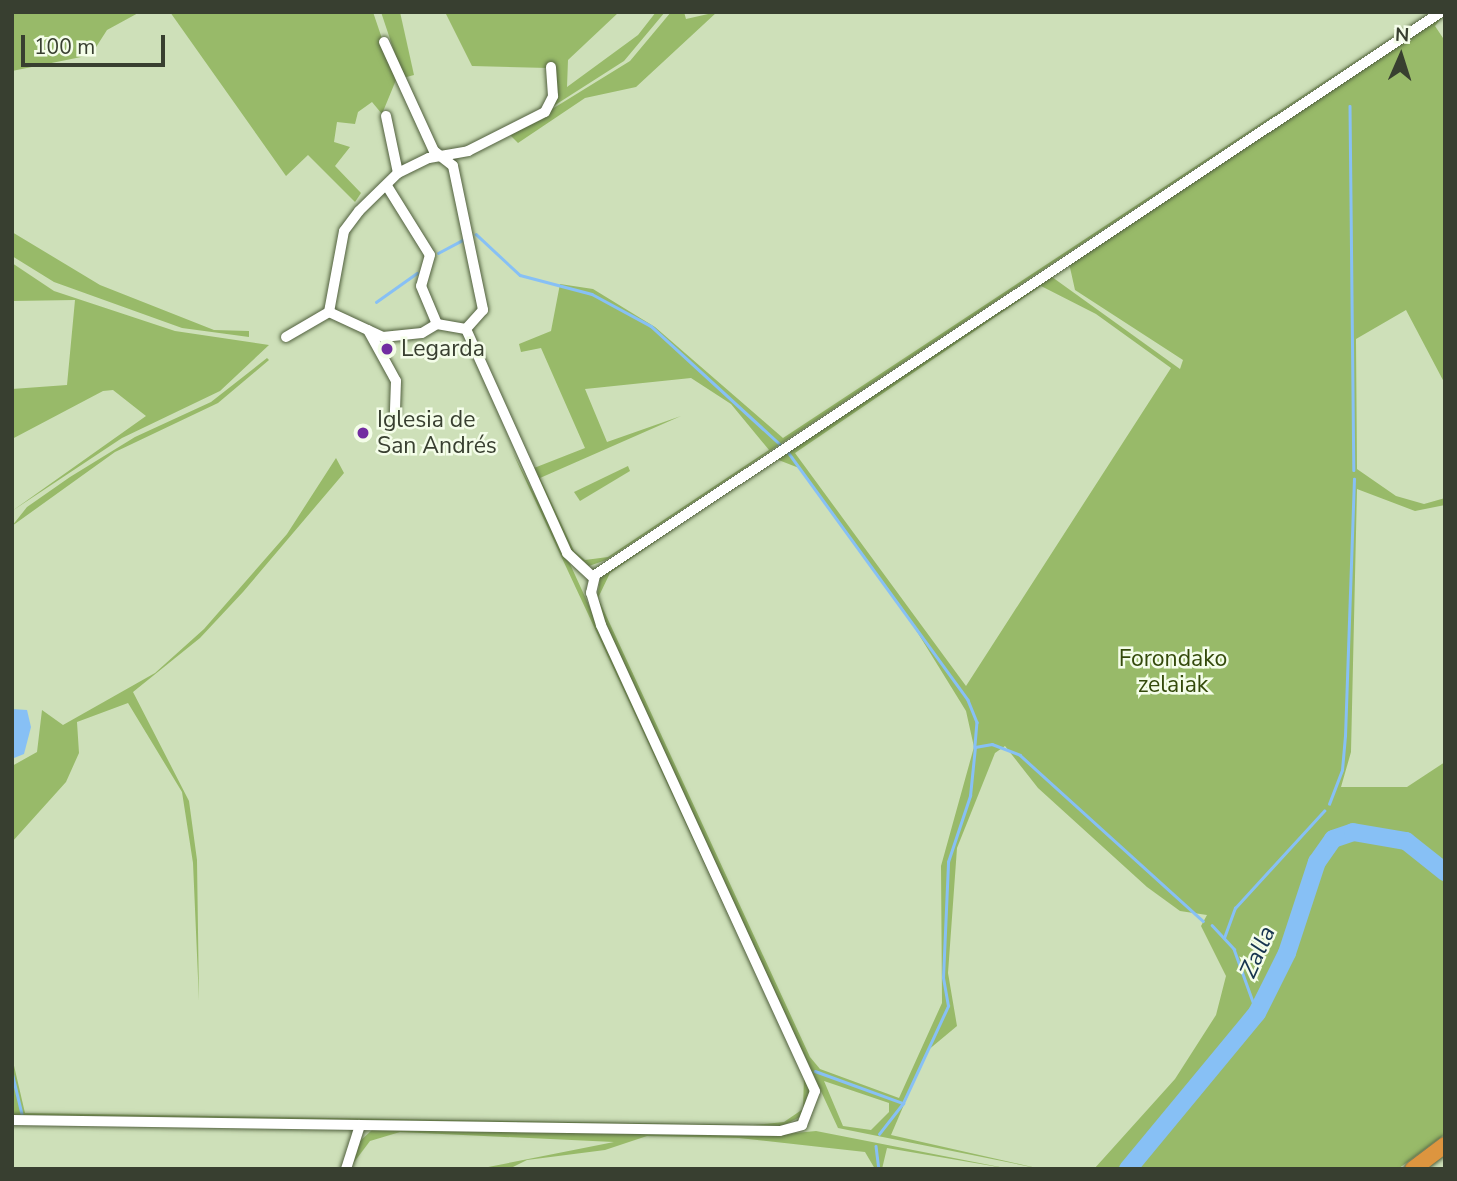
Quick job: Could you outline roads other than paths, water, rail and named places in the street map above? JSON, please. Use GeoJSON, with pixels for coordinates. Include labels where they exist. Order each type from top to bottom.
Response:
{"type":"FeatureCollection","features":[{"type":"Feature","properties":{"kind":"highway"},"geometry":{"type":"LineString","coordinates":[[1413,1169],[1445,1145]]}},
{"type":"Feature","properties":{"kind":"street"},"geometry":{"type":"LineString","coordinates":[[12,1120],[780,1131],[810,1115],[815,1091],[601,625],[591,593],[594,578],[1441,12]]}},
{"type":"Feature","properties":{"kind":"street"},"geometry":{"type":"LineString","coordinates":[[384,43],[434,150],[448,156]]}},
{"type":"Feature","properties":{"kind":"street"},"geometry":{"type":"LineString","coordinates":[[329,313],[344,232],[398,173],[448,156],[545,112],[553,96],[551,67]]}},
{"type":"Feature","properties":{"kind":"street"},"geometry":{"type":"LineString","coordinates":[[386,116],[398,173]]}},
{"type":"Feature","properties":{"kind":"street"},"geometry":{"type":"LineString","coordinates":[[448,156],[481,293],[482,310],[466,329]]}},
{"type":"Feature","properties":{"kind":"street"},"geometry":{"type":"LineString","coordinates":[[387,186],[430,255],[421,286],[437,324]]}},
{"type":"Feature","properties":{"kind":"street"},"geometry":{"type":"LineString","coordinates":[[329,313],[383,337],[422,333],[437,324],[466,329]]}},
{"type":"Feature","properties":{"kind":"street"},"geometry":{"type":"LineString","coordinates":[[286,337],[329,313]]}},
{"type":"Feature","properties":{"kind":"street"},"geometry":{"type":"LineString","coordinates":[[466,329],[567,553],[594,578]]}},
{"type":"Feature","properties":{"kind":"street"},"geometry":{"type":"LineString","coordinates":[[369,330],[396,381],[395,414]]}},
{"type":"Feature","properties":{"kind":"street"},"geometry":{"type":"LineString","coordinates":[[345,1169],[360,1125]]}},
{"type":"Feature","properties":{"kind":"water"},"geometry":{"type":"Polygon","coordinates":[[[12,709],[27,710],[31,727],[24,754],[14,758],[12,709]]]}},
{"type":"Feature","properties":{"kind":"waterway"},"geometry":{"type":"LineString","coordinates":[[1350,106],[1354,470]]}},
{"type":"Feature","properties":{"kind":"waterway"},"geometry":{"type":"LineString","coordinates":[[476,234],[520,275],[592,294],[651,326],[780,444]]}},
{"type":"Feature","properties":{"kind":"waterway"},"geometry":{"type":"LineString","coordinates":[[438,253],[462,240]]}},
{"type":"Feature","properties":{"kind":"waterway"},"geometry":{"type":"LineString","coordinates":[[376,302],[417,273]]}},
{"type":"Feature","properties":{"kind":"waterway"},"geometry":{"type":"LineString","coordinates":[[788,452],[968,700],[977,722],[975,747],[992,744],[1020,755],[1203,921]]}},
{"type":"Feature","properties":{"kind":"waterway"},"geometry":{"type":"LineString","coordinates":[[1329,804],[1342,770],[1345,736],[1354,479]]}},
{"type":"Feature","properties":{"kind":"waterway"},"geometry":{"type":"LineString","coordinates":[[879,1134],[903,1103],[948,1006],[943,978],[948,862],[970,796],[975,747]]}},
{"type":"Feature","properties":{"kind":"waterway"},"geometry":{"type":"LineString","coordinates":[[1224,938],[1235,908],[1324,811]]}},
{"type":"Feature","properties":{"kind":"waterway","name":"Zalla"},"geometry":{"type":"LineString","coordinates":[[1128,1169],[1257,1013],[1287,953],[1317,862],[1333,839],[1353,832],[1406,841],[1445,872]]}},
{"type":"Feature","properties":{"kind":"waterway"},"geometry":{"type":"LineString","coordinates":[[1212,925],[1234,949],[1257,1013]]}},
{"type":"Feature","properties":{"kind":"waterway"},"geometry":{"type":"LineString","coordinates":[[815,1071],[903,1103]]}},
{"type":"Feature","properties":{"kind":"waterway"},"geometry":{"type":"LineString","coordinates":[[12,1072],[22,1114]]}},
{"type":"Feature","properties":{"kind":"waterway"},"geometry":{"type":"LineString","coordinates":[[876,1146],[879,1169]]}},
{"type":"Feature","properties":{"kind":"place","name":"Legarda"},"geometry":{"type":"Point","coordinates":[387,349]}},
{"type":"Feature","properties":{"kind":"place","name":"Iglesia de San Andrés"},"geometry":{"type":"Point","coordinates":[363,433]}},
{"type":"Feature","properties":{"kind":"park label","name":"Forondako zelaiak"},"geometry":{"type":"Point","coordinates":[1173,672]}}]}
